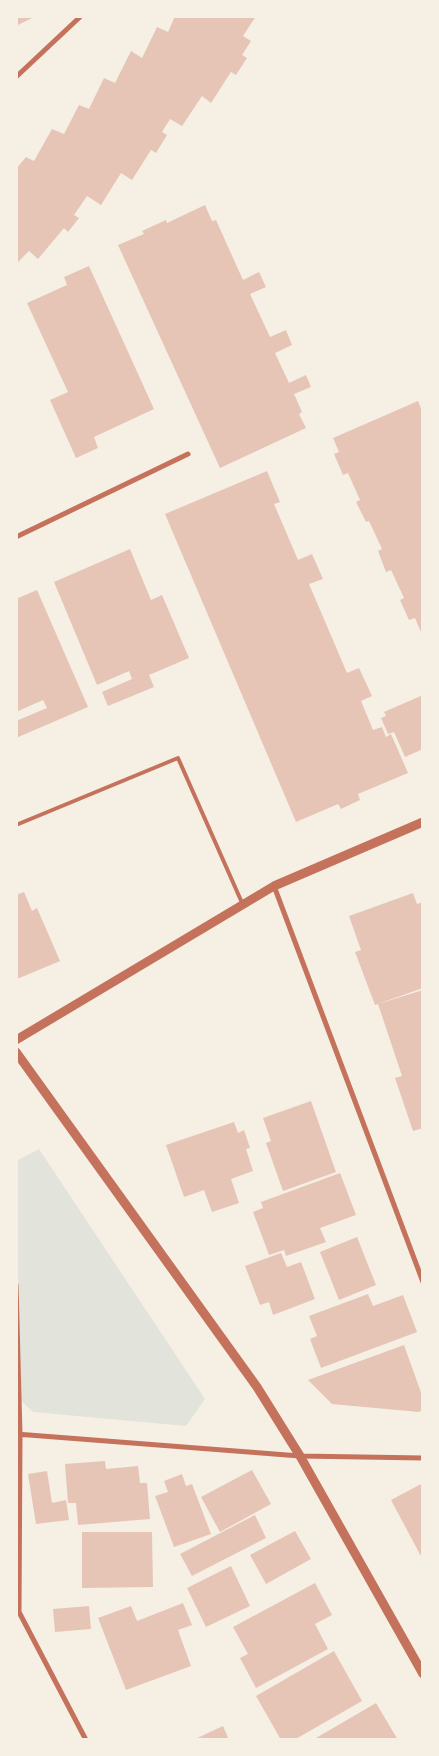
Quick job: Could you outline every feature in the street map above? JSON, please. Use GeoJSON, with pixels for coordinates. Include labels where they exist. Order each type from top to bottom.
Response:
{"type":"FeatureCollection","features":[{"type":"Feature","properties":{"kind":"street"},"geometry":{"type":"LineString","coordinates":[[16,77],[81,16]]}},
{"type":"Feature","properties":{"kind":"street"},"geometry":{"type":"LineString","coordinates":[[16,537],[188,454]]}},
{"type":"Feature","properties":{"kind":"street"},"geometry":{"type":"LineString","coordinates":[[16,1040],[274,886],[423,822]]}},
{"type":"Feature","properties":{"kind":"street"},"geometry":{"type":"LineString","coordinates":[[274,886],[423,1282]]}},
{"type":"Feature","properties":{"kind":"street"},"geometry":{"type":"LineString","coordinates":[[16,1052],[257,1387],[300,1456],[423,1674]]}},
{"type":"Feature","properties":{"kind":"street"},"geometry":{"type":"LineString","coordinates":[[16,1285],[19,1612],[86,1740]]}},
{"type":"Feature","properties":{"kind":"street"},"geometry":{"type":"LineString","coordinates":[[18,1434],[300,1456],[423,1458]]}},
{"type":"Feature","properties":{"kind":"lane"},"geometry":{"type":"LineString","coordinates":[[16,825],[178,758],[243,905]]}},
{"type":"Feature","properties":{"kind":"shaded area"},"geometry":{"type":"Polygon","coordinates":[[[39,1149],[205,1399],[186,1426],[33,1412],[16,1396],[16,1161],[39,1149]]]}},
{"type":"Feature","properties":{"kind":"building"},"geometry":{"type":"Polygon","coordinates":[[[16,16],[36,16],[16,26],[16,16]]]}},
{"type":"Feature","properties":{"kind":"building"},"geometry":{"type":"Polygon","coordinates":[[[175,16],[256,16],[243,36],[251,41],[242,55],[247,58],[236,75],[231,72],[211,103],[202,96],[182,126],[170,119],[162,132],[167,135],[156,153],[151,150],[132,180],[121,173],[101,205],[87,196],[74,215],[79,218],[68,232],[64,228],[38,259],[29,251],[16,264],[16,169],[26,157],[34,161],[52,129],[64,134],[79,105],[89,109],[104,78],[115,83],[131,51],[142,58],[157,27],[168,32],[175,16]]]}},
{"type":"Feature","properties":{"kind":"building"},"geometry":{"type":"Polygon","coordinates":[[[205,205],[212,221],[216,220],[243,280],[259,272],[266,287],[250,294],[270,337],[286,330],[292,345],[275,353],[289,383],[306,375],[311,387],[294,394],[302,412],[299,414],[306,428],[220,468],[118,245],[144,234],[142,231],[166,220],[167,223],[205,205]]]}},
{"type":"Feature","properties":{"kind":"building"},"geometry":{"type":"Polygon","coordinates":[[[89,266],[154,409],[94,437],[98,448],[76,458],[50,400],[68,392],[27,303],[67,285],[64,277],[89,266]]]}},
{"type":"Feature","properties":{"kind":"building"},"geometry":{"type":"Polygon","coordinates":[[[418,401],[423,413],[423,637],[415,618],[409,620],[400,600],[404,598],[391,570],[386,572],[378,551],[382,549],[369,521],[366,522],[356,502],[360,500],[348,473],[343,475],[334,454],[339,452],[333,438],[418,401]]]}},
{"type":"Feature","properties":{"kind":"building"},"geometry":{"type":"Polygon","coordinates":[[[267,471],[280,502],[274,504],[298,560],[312,554],[323,579],[309,584],[347,673],[359,668],[372,696],[361,701],[373,730],[382,727],[386,737],[391,734],[408,773],[358,794],[360,800],[341,809],[338,804],[296,822],[165,514],[267,471]]]}},
{"type":"Feature","properties":{"kind":"building"},"geometry":{"type":"Polygon","coordinates":[[[130,549],[151,600],[162,595],[189,658],[149,675],[154,687],[108,706],[102,692],[132,679],[129,671],[97,685],[54,582],[130,549]]]}},
{"type":"Feature","properties":{"kind":"building"},"geometry":{"type":"Polygon","coordinates":[[[37,590],[88,707],[16,738],[16,721],[47,708],[43,700],[16,712],[16,599],[37,590]]]}},
{"type":"Feature","properties":{"kind":"building"},"geometry":{"type":"Polygon","coordinates":[[[423,695],[423,749],[405,757],[394,732],[388,734],[381,718],[386,716],[384,712],[423,695]]]}},
{"type":"Feature","properties":{"kind":"building"},"geometry":{"type":"Polygon","coordinates":[[[24,892],[32,911],[37,908],[60,961],[17,979],[16,895],[24,892]]]}},
{"type":"Feature","properties":{"kind":"building"},"geometry":{"type":"Polygon","coordinates":[[[413,893],[417,904],[423,902],[423,988],[375,1005],[355,952],[361,950],[349,916],[413,893]]]}},
{"type":"Feature","properties":{"kind":"building"},"geometry":{"type":"Polygon","coordinates":[[[423,990],[423,1128],[413,1131],[395,1078],[402,1076],[378,1004],[423,990]]]}},
{"type":"Feature","properties":{"kind":"building"},"geometry":{"type":"Polygon","coordinates":[[[311,1101],[336,1172],[283,1191],[266,1143],[271,1141],[263,1118],[311,1101]]]}},
{"type":"Feature","properties":{"kind":"building"},"geometry":{"type":"Polygon","coordinates":[[[234,1122],[238,1133],[244,1130],[250,1148],[246,1149],[253,1171],[231,1179],[239,1203],[212,1212],[204,1190],[184,1197],[166,1145],[234,1122]]]}},
{"type":"Feature","properties":{"kind":"building"},"geometry":{"type":"Polygon","coordinates":[[[340,1173],[356,1215],[320,1228],[326,1242],[286,1256],[284,1250],[269,1255],[253,1212],[263,1208],[261,1202],[340,1173]]]}},
{"type":"Feature","properties":{"kind":"building"},"geometry":{"type":"Polygon","coordinates":[[[357,1237],[376,1285],[339,1300],[320,1252],[357,1237]]]}},
{"type":"Feature","properties":{"kind":"building"},"geometry":{"type":"Polygon","coordinates":[[[281,1253],[287,1267],[301,1262],[315,1299],[273,1315],[269,1302],[260,1305],[245,1266],[281,1253]]]}},
{"type":"Feature","properties":{"kind":"building"},"geometry":{"type":"Polygon","coordinates":[[[368,1294],[373,1306],[403,1295],[417,1332],[321,1368],[310,1339],[317,1336],[309,1316],[368,1294]]]}},
{"type":"Feature","properties":{"kind":"building"},"geometry":{"type":"Polygon","coordinates":[[[404,1345],[423,1398],[423,1409],[419,1412],[332,1404],[308,1380],[404,1345]]]}},
{"type":"Feature","properties":{"kind":"building"},"geometry":{"type":"Polygon","coordinates":[[[105,1461],[106,1469],[138,1466],[140,1483],[147,1483],[150,1519],[78,1525],[76,1503],[68,1503],[65,1464],[105,1461]]]}},
{"type":"Feature","properties":{"kind":"building"},"geometry":{"type":"Polygon","coordinates":[[[252,1470],[271,1504],[220,1532],[201,1497],[252,1470]]]}},
{"type":"Feature","properties":{"kind":"building"},"geometry":{"type":"Polygon","coordinates":[[[47,1471],[52,1503],[66,1500],[69,1520],[36,1524],[28,1474],[47,1471]]]}},
{"type":"Feature","properties":{"kind":"building"},"geometry":{"type":"Polygon","coordinates":[[[182,1474],[186,1486],[192,1484],[211,1534],[174,1547],[155,1496],[168,1492],[164,1481],[182,1474]]]}},
{"type":"Feature","properties":{"kind":"building"},"geometry":{"type":"Polygon","coordinates":[[[423,1483],[423,1560],[391,1500],[423,1483]]]}},
{"type":"Feature","properties":{"kind":"building"},"geometry":{"type":"Polygon","coordinates":[[[255,1515],[266,1538],[192,1576],[180,1554],[255,1515]]]}},
{"type":"Feature","properties":{"kind":"building"},"geometry":{"type":"Polygon","coordinates":[[[295,1531],[311,1559],[266,1584],[250,1555],[295,1531]]]}},
{"type":"Feature","properties":{"kind":"building"},"geometry":{"type":"Polygon","coordinates":[[[82,1532],[152,1532],[153,1587],[82,1588],[82,1532]]]}},
{"type":"Feature","properties":{"kind":"building"},"geometry":{"type":"Polygon","coordinates":[[[231,1566],[250,1606],[206,1627],[187,1588],[231,1566]]]}},
{"type":"Feature","properties":{"kind":"building"},"geometry":{"type":"Polygon","coordinates":[[[315,1583],[332,1615],[315,1624],[328,1649],[256,1688],[240,1658],[248,1654],[233,1627],[315,1583]]]}},
{"type":"Feature","properties":{"kind":"building"},"geometry":{"type":"Polygon","coordinates":[[[183,1603],[192,1625],[178,1630],[191,1666],[126,1690],[98,1618],[131,1606],[137,1621],[183,1603]]]}},
{"type":"Feature","properties":{"kind":"building"},"geometry":{"type":"Polygon","coordinates":[[[89,1606],[91,1629],[55,1632],[53,1609],[89,1606]]]}},
{"type":"Feature","properties":{"kind":"building"},"geometry":{"type":"Polygon","coordinates":[[[334,1651],[362,1701],[294,1740],[281,1740],[256,1696],[334,1651]]]}},
{"type":"Feature","properties":{"kind":"building"},"geometry":{"type":"Polygon","coordinates":[[[376,1703],[398,1740],[317,1740],[316,1738],[376,1703]]]}},
{"type":"Feature","properties":{"kind":"building"},"geometry":{"type":"Polygon","coordinates":[[[223,1726],[229,1740],[193,1740],[223,1726]]]}}]}
